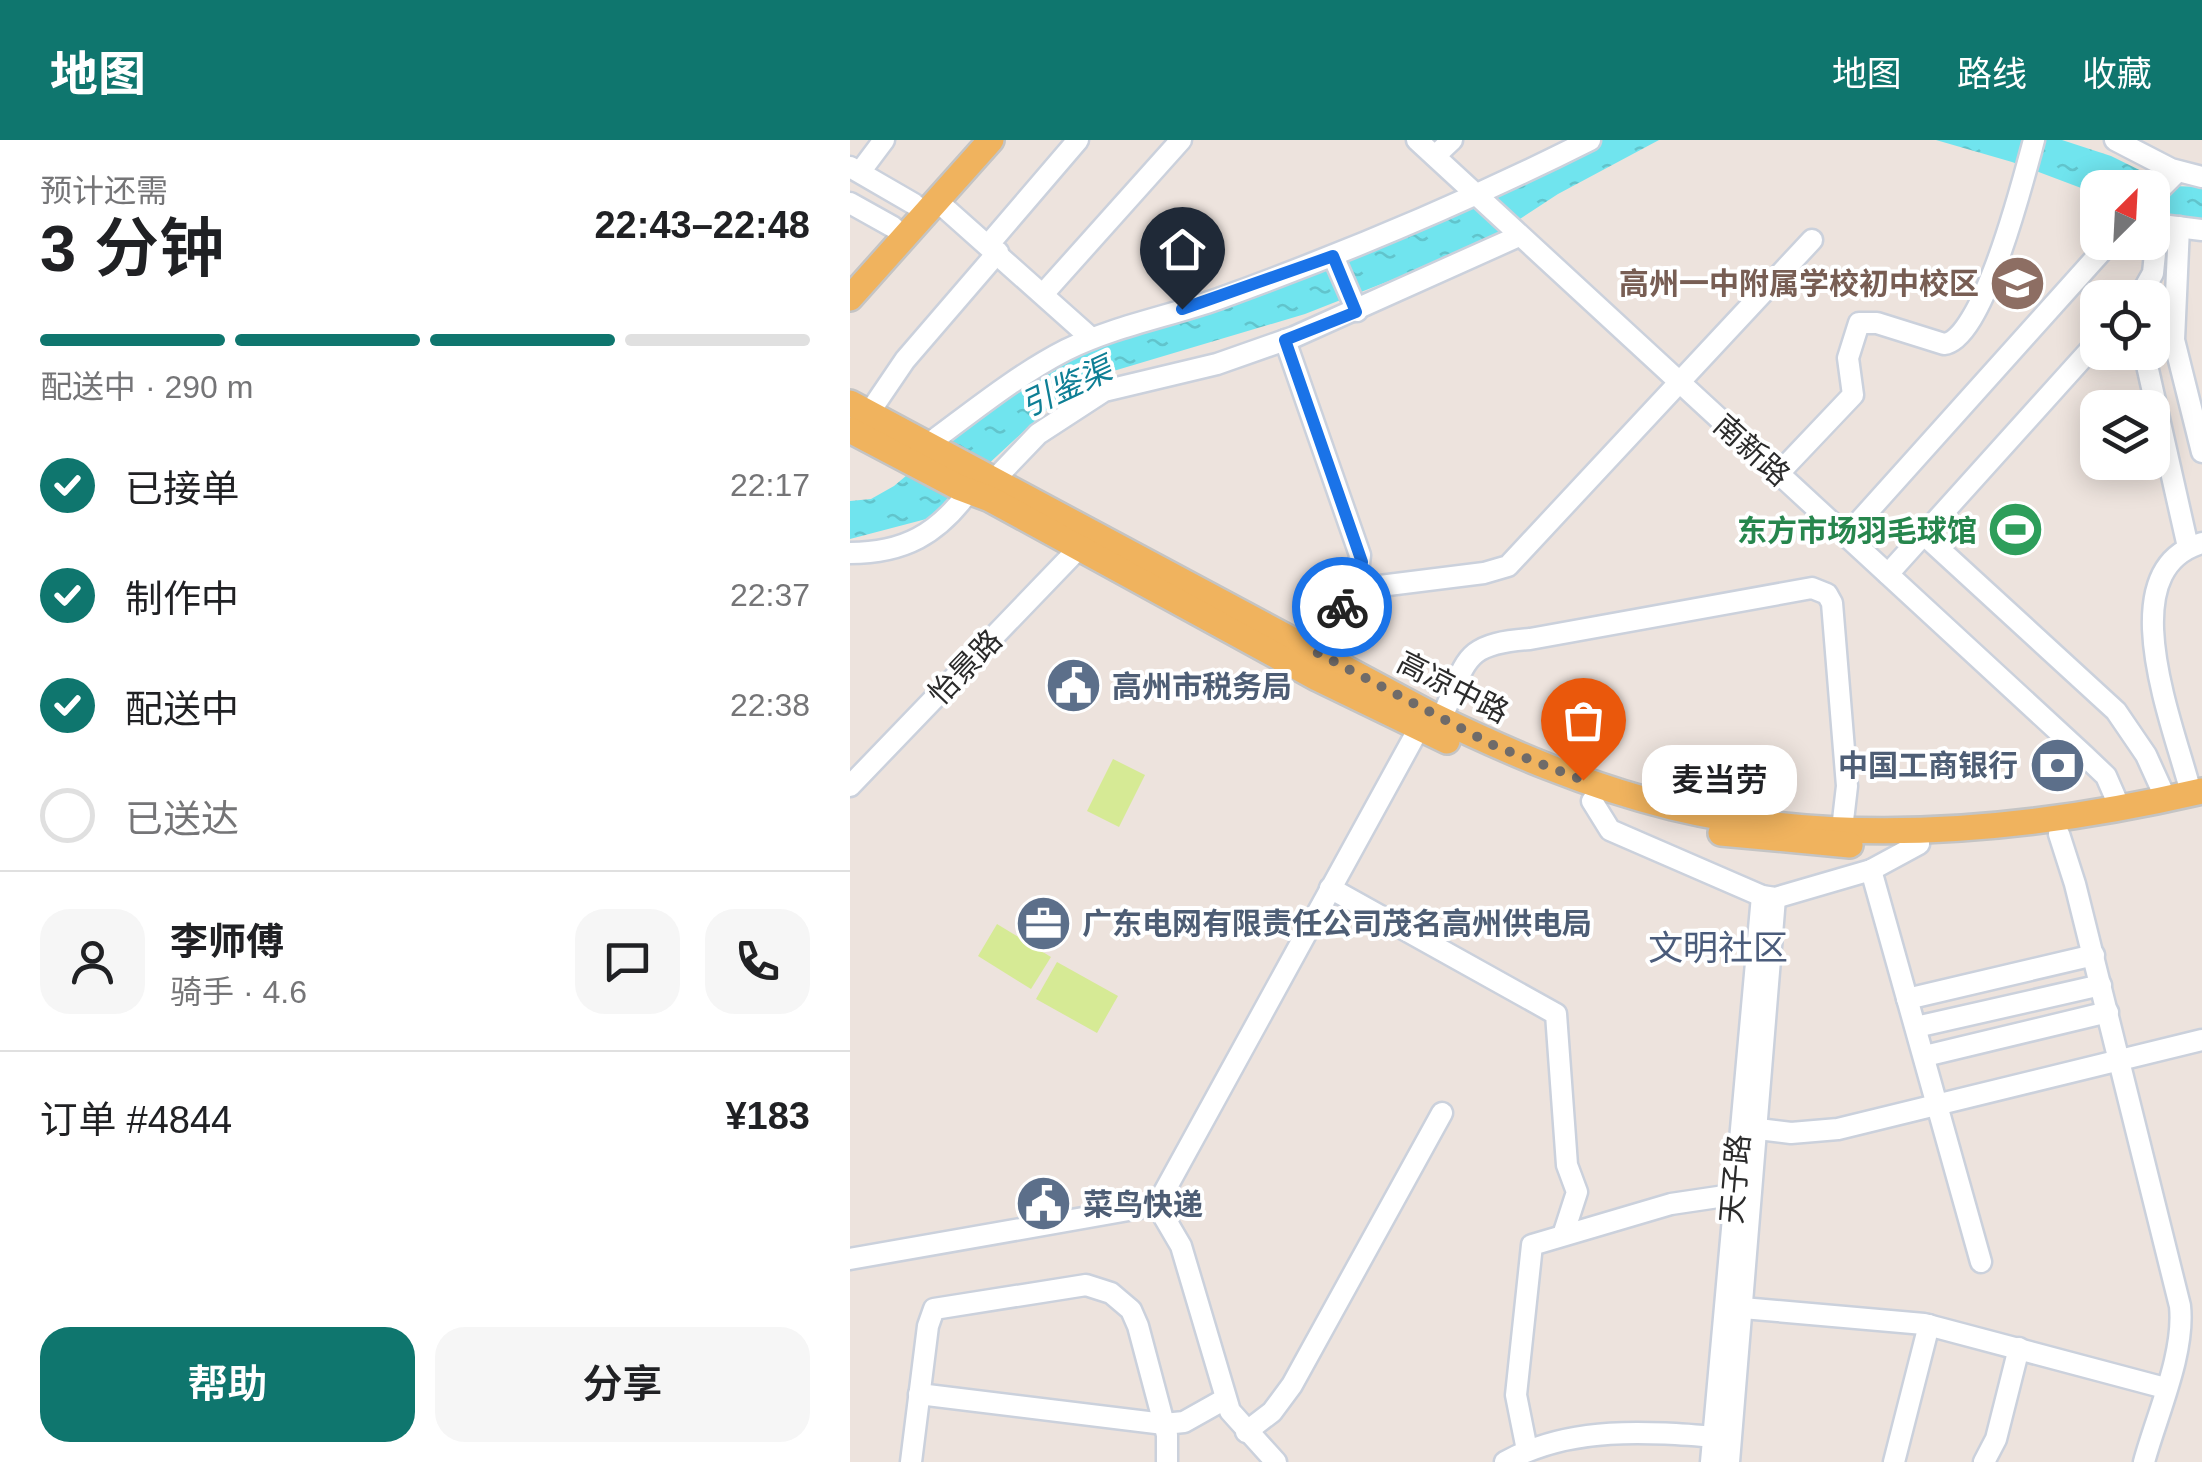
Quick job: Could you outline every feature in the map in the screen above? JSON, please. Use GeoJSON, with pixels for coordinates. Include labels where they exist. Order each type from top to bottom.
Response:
{"type":"FeatureCollection","features":[{"type":"Feature","properties":{"kind":"main road"},"geometry":{"type":"LineString","coordinates":[[850,298],[972,140]]}},
{"type":"Feature","properties":{"kind":"main road"},"geometry":{"type":"LineString","coordinates":[[850,274],[893,227],[990,140]]}},
{"type":"Feature","properties":{"kind":"main road","name":"高凉中路"},"geometry":{"type":"LineString","coordinates":[[856,415],[898,442],[926,453],[1080,548],[1317,678],[1677,826],[1813,844],[1919,844],[2059,834],[2190,798]]}},
{"type":"Feature","properties":{"kind":"main road","name":"高凉中路"},"geometry":{"type":"LineString","coordinates":[[977,484],[1316,652],[1430,724]]}},
{"type":"Feature","properties":{"kind":"main road","name":"高凉中路"},"geometry":{"type":"LineString","coordinates":[[1595,793],[1691,811],[1842,828],[1920,832],[1985,827],[2190,798]]}},
{"type":"Feature","properties":{"kind":"street"},"geometry":{"type":"LineString","coordinates":[[884,140],[855,169],[925,202],[993,248],[1091,338]]}},
{"type":"Feature","properties":{"kind":"street"},"geometry":{"type":"LineString","coordinates":[[856,415],[905,360],[1078,140]]}},
{"type":"Feature","properties":{"kind":"street"},"geometry":{"type":"LineString","coordinates":[[1044,293],[1181,140]]}},
{"type":"Feature","properties":{"kind":"street","name":"南新路"},"geometry":{"type":"LineString","coordinates":[[1417,140],[2106,776],[2120,808]]}},
{"type":"Feature","properties":{"kind":"street"},"geometry":{"type":"LineString","coordinates":[[1435,156],[1452,140]]}},
{"type":"Feature","properties":{"kind":"street"},"geometry":{"type":"LineString","coordinates":[[926,453],[1039,366],[1091,338],[1335,260],[1482,200],[1590,140]]}},
{"type":"Feature","properties":{"kind":"street"},"geometry":{"type":"LineString","coordinates":[[1778,474],[1853,394],[1848,358],[1859,323],[1877,323],[1948,344],[1962,333],[1982,300],[2034,140]]}},
{"type":"Feature","properties":{"kind":"street"},"geometry":{"type":"LineString","coordinates":[[2115,140],[2172,176],[2202,177]]}},
{"type":"Feature","properties":{"kind":"street"},"geometry":{"type":"LineString","coordinates":[[850,203],[893,227]]}},
{"type":"Feature","properties":{"kind":"street"},"geometry":{"type":"LineString","coordinates":[[2170,226],[2202,230]]}},
{"type":"Feature","properties":{"kind":"street"},"geometry":{"type":"LineString","coordinates":[[850,554],[890,551],[914,543],[1038,434],[1104,391],[1217,364],[1285,340],[1516,233]]}},
{"type":"Feature","properties":{"kind":"street"},"geometry":{"type":"LineString","coordinates":[[1356,589],[1484,573],[1508,566],[1812,240]]}},
{"type":"Feature","properties":{"kind":"street"},"geometry":{"type":"LineString","coordinates":[[1335,260],[1355,307]]}},
{"type":"Feature","properties":{"kind":"street"},"geometry":{"type":"LineString","coordinates":[[1846,536],[2094,260]]}},
{"type":"Feature","properties":{"kind":"street"},"geometry":{"type":"LineString","coordinates":[[2166,260],[2174,340],[2202,452]]}},
{"type":"Feature","properties":{"kind":"street"},"geometry":{"type":"LineString","coordinates":[[1285,340],[1347,508],[1362,562],[1356,589],[1316,652]]}},
{"type":"Feature","properties":{"kind":"street"},"geometry":{"type":"LineString","coordinates":[[1888,574],[2080,362]]}},
{"type":"Feature","properties":{"kind":"street"},"geometry":{"type":"LineString","coordinates":[[2149,370],[2195,545],[2162,572],[2150,614],[2190,798]]}},
{"type":"Feature","properties":{"kind":"street"},"geometry":{"type":"LineString","coordinates":[[1922,534],[2116,711],[2146,754],[2190,798]]}},
{"type":"Feature","properties":{"kind":"street","name":"怡景路"},"geometry":{"type":"LineString","coordinates":[[850,786],[1080,548]]}},
{"type":"Feature","properties":{"kind":"street"},"geometry":{"type":"LineString","coordinates":[[1157,1205],[1330,888],[1468,662],[1490,642],[1530,640],[1812,588],[1827,594],[1832,603],[1847,786],[1842,828]]}},
{"type":"Feature","properties":{"kind":"street"},"geometry":{"type":"LineString","coordinates":[[1595,793],[1610,830],[1769,897],[1870,870],[1919,844]]}},
{"type":"Feature","properties":{"kind":"street"},"geometry":{"type":"LineString","coordinates":[[2059,834],[2102,985],[2180,1306],[2182,1326],[2144,1462]]}},
{"type":"Feature","properties":{"kind":"street"},"geometry":{"type":"LineString","coordinates":[[1870,870],[1940,1106],[1980,1262]]}},
{"type":"Feature","properties":{"kind":"street"},"geometry":{"type":"LineString","coordinates":[[1330,888],[1556,1014],[1566,1165],[1577,1192],[1564,1232]]}},
{"type":"Feature","properties":{"kind":"street","name":"天子路"},"geometry":{"type":"LineString","coordinates":[[1728,1462],[1722,1437],[1769,897]]}},
{"type":"Feature","properties":{"kind":"street"},"geometry":{"type":"LineString","coordinates":[[1907,1000],[2094,954]]}},
{"type":"Feature","properties":{"kind":"street"},"geometry":{"type":"LineString","coordinates":[[1916,1027],[2102,985]]}},
{"type":"Feature","properties":{"kind":"street"},"geometry":{"type":"LineString","coordinates":[[1925,1056],[2108,1012]]}},
{"type":"Feature","properties":{"kind":"street"},"geometry":{"type":"LineString","coordinates":[[1748,1128],[1838,1128],[2202,1040]]}},
{"type":"Feature","properties":{"kind":"street"},"geometry":{"type":"LineString","coordinates":[[1246,1432],[1272,1412],[1292,1384],[1442,1114]]}},
{"type":"Feature","properties":{"kind":"street"},"geometry":{"type":"LineString","coordinates":[[1528,1450],[1516,1395],[1528,1254],[1535,1242],[1564,1232],[1742,1193]]}},
{"type":"Feature","properties":{"kind":"street"},"geometry":{"type":"LineString","coordinates":[[850,1258],[1157,1205]]}},
{"type":"Feature","properties":{"kind":"street"},"geometry":{"type":"LineString","coordinates":[[1157,1205],[1181,1246],[1226,1399],[1246,1432],[1276,1462]]}},
{"type":"Feature","properties":{"kind":"street"},"geometry":{"type":"LineString","coordinates":[[910,1462],[928,1326],[936,1307],[1086,1285],[1111,1292],[1131,1310],[1166,1443]]}},
{"type":"Feature","properties":{"kind":"street"},"geometry":{"type":"LineString","coordinates":[[1732,1307],[1889,1318],[1929,1325],[2164,1388]]}},
{"type":"Feature","properties":{"kind":"street"},"geometry":{"type":"LineString","coordinates":[[1894,1462],[1929,1325]]}},
{"type":"Feature","properties":{"kind":"street"},"geometry":{"type":"LineString","coordinates":[[1984,1462],[1996,1438],[2019,1348]]}},
{"type":"Feature","properties":{"kind":"street"},"geometry":{"type":"LineString","coordinates":[[919,1394],[1166,1443],[1189,1462]]}},
{"type":"Feature","properties":{"kind":"street"},"geometry":{"type":"LineString","coordinates":[[1166,1443],[1184,1422],[1226,1399]]}},
{"type":"Feature","properties":{"kind":"street"},"geometry":{"type":"LineString","coordinates":[[1505,1462],[1528,1450],[1591,1434],[1668,1432],[1722,1437]]}},
{"type":"Feature","properties":{"kind":"street","name":"天子路"},"geometry":{"type":"LineString","coordinates":[[1711,1462],[1722,1437]]}},
{"type":"Feature","properties":{"kind":"green space"},"geometry":{"type":"Polygon","coordinates":[[[1113,759],[1145,775],[1119,827],[1087,811],[1113,759]]]}},
{"type":"Feature","properties":{"kind":"green space"},"geometry":{"type":"Polygon","coordinates":[[[997,924],[1051,957],[1031,989],[978,956],[997,924]]]}},
{"type":"Feature","properties":{"kind":"green space"},"geometry":{"type":"Polygon","coordinates":[[[1057,962],[1118,996],[1097,1033],[1036,999],[1057,962]]]}},
{"type":"Feature","properties":{"kind":"water","name":"引鉴渠"},"geometry":{"type":"Polygon","coordinates":[[[1602,140],[1659,140],[1558,194],[1500,232],[1422,268],[1305,314],[1100,375],[1050,407],[930,518],[850,539],[850,501],[871,499],[894,486],[969,423],[1111,336],[1509,188],[1602,140]]]}},
{"type":"Feature","properties":{"kind":"water"},"geometry":{"type":"Polygon","coordinates":[[[1936,140],[2062,140],[2139,170],[2080,170],[2080,188],[1936,140]]]}},
{"type":"Feature","properties":{"kind":"water"},"geometry":{"type":"Polygon","coordinates":[[[2170,185],[2202,187],[2202,223],[2170,218],[2170,185]]]}},
{"type":"Feature","properties":{"kind":"way so far"},"geometry":{"type":"LineString","coordinates":[[1342,607],[1316,652],[1495,746],[1583,780]]}},
{"type":"Feature","properties":{"kind":"place","name":"高州一中附属学校初中校区"},"geometry":{"type":"Point","coordinates":[2018,283]}},
{"type":"Feature","properties":{"kind":"place","name":"东方市场羽毛球馆"},"geometry":{"type":"Point","coordinates":[2016,530]}},
{"type":"Feature","properties":{"kind":"place","name":"高州市税务局"},"geometry":{"type":"Point","coordinates":[1073,686]}},
{"type":"Feature","properties":{"kind":"place","name":"中国工商银行"},"geometry":{"type":"Point","coordinates":[2057,765]}},
{"type":"Feature","properties":{"kind":"place","name":"麦当劳"},"geometry":{"type":"Point","coordinates":[1583,780]}},
{"type":"Feature","properties":{"kind":"place","name":"广东电网有限责任公司茂名高州供电局"},"geometry":{"type":"Point","coordinates":[1043,923]}},
{"type":"Feature","properties":{"kind":"place","name":"菜鸟快递"},"geometry":{"type":"Point","coordinates":[1044,1204]}},
{"type":"Feature","properties":{"kind":"district","name":"文明社区"},"geometry":{"type":"Point","coordinates":[1718,947]}},
{"type":"Feature","properties":{"kind":"route"},"geometry":{"type":"LineString","coordinates":[[1182,309],[1333,256],[1356,312],[1285,340],[1347,508],[1362,562],[1356,589],[1342,607]]}}]}
